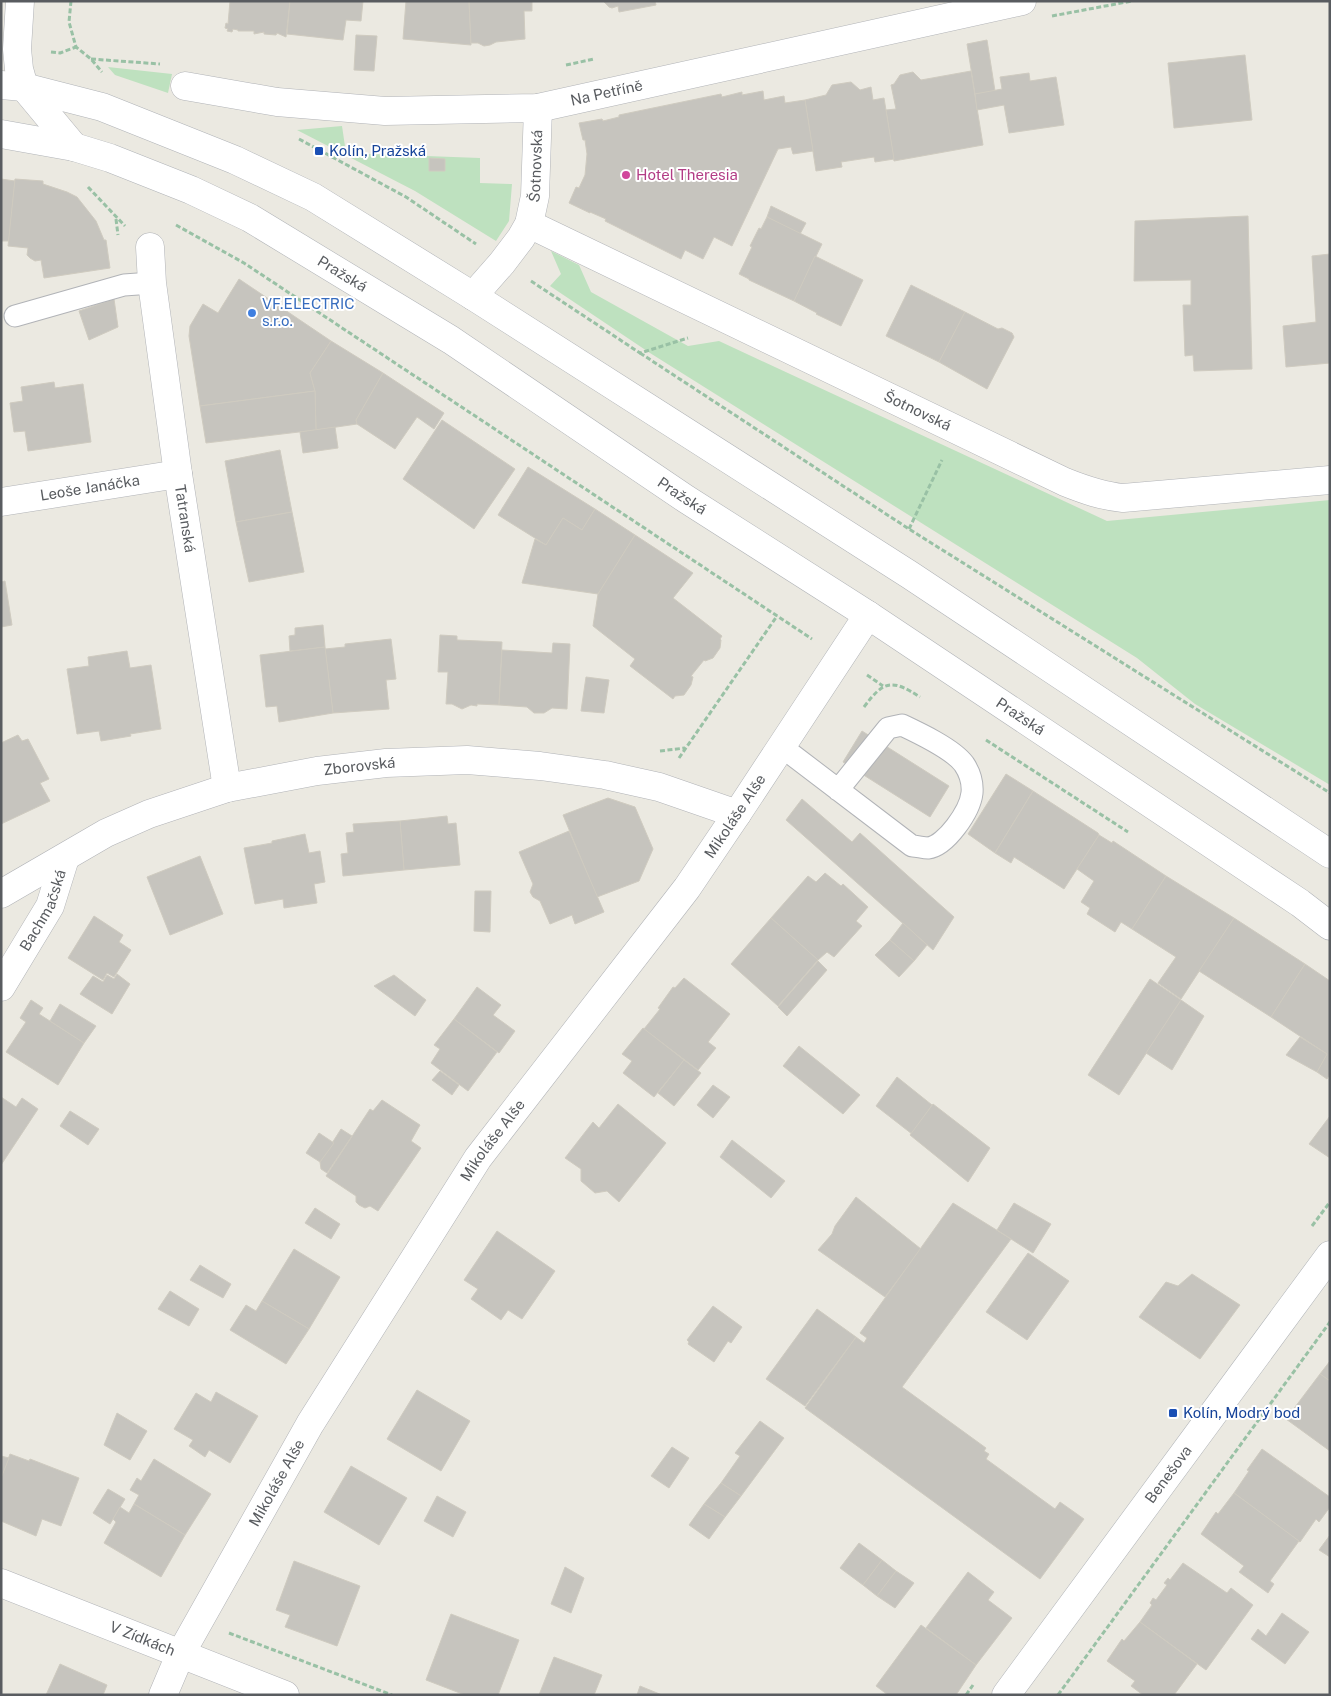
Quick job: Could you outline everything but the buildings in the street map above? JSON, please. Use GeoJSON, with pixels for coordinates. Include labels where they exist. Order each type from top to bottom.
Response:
{"type":"FeatureCollection","features":[{"type":"Feature","properties":{"kind":"street"},"geometry":{"type":"LineString","coordinates":[[9,90],[19,69],[17,49],[20,1]]}},
{"type":"Feature","properties":{"kind":"street","name":"Na Petříně"},"geometry":{"type":"LineString","coordinates":[[185,86],[277,102],[385,111],[538,108],[1022,1]]}},
{"type":"Feature","properties":{"kind":"street"},"geometry":{"type":"LineString","coordinates":[[9,90],[74,147]]}},
{"type":"Feature","properties":{"kind":"street"},"geometry":{"type":"LineString","coordinates":[[9,90],[102,107],[235,160],[313,198],[473,296],[910,575],[1324,847]]}},
{"type":"Feature","properties":{"kind":"street","name":"Šotnovská"},"geometry":{"type":"LineString","coordinates":[[473,296],[521,238],[529,224],[535,196],[538,108]]}},
{"type":"Feature","properties":{"kind":"street","name":"Pražská"},"geometry":{"type":"LineString","coordinates":[[1,134],[74,147],[110,158],[191,190],[250,218],[452,340],[686,499],[868,616],[1300,903],[1330,926]]}},
{"type":"Feature","properties":{"kind":"street","name":"Šotnovská"},"geometry":{"type":"LineString","coordinates":[[529,224],[1090,493],[1123,498],[1330,480]]}},
{"type":"Feature","properties":{"kind":"street","name":"Tatranská"},"geometry":{"type":"LineString","coordinates":[[150,247],[152,283],[178,474],[227,788]]}},
{"type":"Feature","properties":{"kind":"street","name":"Leoše Janáčka"},"geometry":{"type":"LineString","coordinates":[[1,502],[178,474]]}},
{"type":"Feature","properties":{"kind":"street","name":"Mikoláše Alše"},"geometry":{"type":"LineString","coordinates":[[163,1695],[180,1655],[310,1424],[478,1158],[687,888],[868,616]]}},
{"type":"Feature","properties":{"kind":"street","name":"Zborovská"},"geometry":{"type":"LineString","coordinates":[[1,894],[106,833],[149,814],[227,788],[317,771],[356,766],[467,760],[540,766],[587,772],[659,787],[738,814]]}},
{"type":"Feature","properties":{"kind":"street","name":"Bachmačská"},"geometry":{"type":"LineString","coordinates":[[1,987],[50,906],[65,858]]}},
{"type":"Feature","properties":{"kind":"street","name":"Benešova"},"geometry":{"type":"LineString","coordinates":[[1006,1695],[1330,1254]]}},
{"type":"Feature","properties":{"kind":"street","name":"V Zídkách"},"geometry":{"type":"LineString","coordinates":[[1,1583],[285,1695]]}},
{"type":"Feature","properties":{"kind":"lane"},"geometry":{"type":"LineString","coordinates":[[15,316],[124,285],[152,283]]}},
{"type":"Feature","properties":{"kind":"lane"},"geometry":{"type":"LineString","coordinates":[[782,747],[838,790],[912,846],[929,848],[949,836],[962,817],[972,795],[972,779],[963,763],[938,743],[902,725],[888,728],[838,790]]}},
{"type":"Feature","properties":{"kind":"path"},"geometry":{"type":"LineString","coordinates":[[71,1],[69,22],[76,47],[91,59],[165,64]]}},
{"type":"Feature","properties":{"kind":"path"},"geometry":{"type":"LineString","coordinates":[[297,138],[406,197],[909,529],[1330,794]]}},
{"type":"Feature","properties":{"kind":"path"},"geometry":{"type":"LineString","coordinates":[[91,185],[82,181],[116,218],[124,285]]}},
{"type":"Feature","properties":{"kind":"path"},"geometry":{"type":"LineString","coordinates":[[174,224],[244,263],[883,686],[904,687],[921,698]]}},
{"type":"Feature","properties":{"kind":"path"},"geometry":{"type":"LineString","coordinates":[[640,353],[735,323]]}},
{"type":"Feature","properties":{"kind":"path"},"geometry":{"type":"LineString","coordinates":[[909,529],[956,430]]}},
{"type":"Feature","properties":{"kind":"path"},"geometry":{"type":"LineString","coordinates":[[659,787],[777,616]]}},
{"type":"Feature","properties":{"kind":"path"},"geometry":{"type":"LineString","coordinates":[[978,735],[1136,837]]}},
{"type":"Feature","properties":{"kind":"path"},"geometry":{"type":"LineString","coordinates":[[1058,1695],[1330,1322]]}},
{"type":"Feature","properties":{"kind":"path"},"geometry":{"type":"LineString","coordinates":[[206,1610],[222,1621],[224,1631],[392,1695]]}},
{"type":"Feature","properties":{"kind":"green space"},"geometry":{"type":"Polygon","coordinates":[[[108,67],[172,74],[168,93],[115,75],[108,67]]]}},
{"type":"Feature","properties":{"kind":"green space"},"geometry":{"type":"Polygon","coordinates":[[[342,126],[346,153],[480,158],[480,183],[512,184],[509,221],[496,241],[415,191],[297,130],[342,126]]]}},
{"type":"Feature","properties":{"kind":"green space"},"geometry":{"type":"Polygon","coordinates":[[[551,251],[579,265],[591,292],[688,346],[719,341],[1107,521],[1330,500],[1330,785],[1195,704],[1137,658],[650,353],[550,286],[561,274],[551,251]]]}},
{"type":"Feature","properties":{"kind":"place","name":"Kolín, Pražská"},"geometry":{"type":"Point","coordinates":[319,151]}},
{"type":"Feature","properties":{"kind":"place","name":"Hotel Theresia"},"geometry":{"type":"Point","coordinates":[626,175]}},
{"type":"Feature","properties":{"kind":"place","name":"VF.ELECTRIC s.r.o."},"geometry":{"type":"Point","coordinates":[252,313]}},
{"type":"Feature","properties":{"kind":"place","name":"Kolín, Modrý bod"},"geometry":{"type":"Point","coordinates":[1173,1413]}}]}
